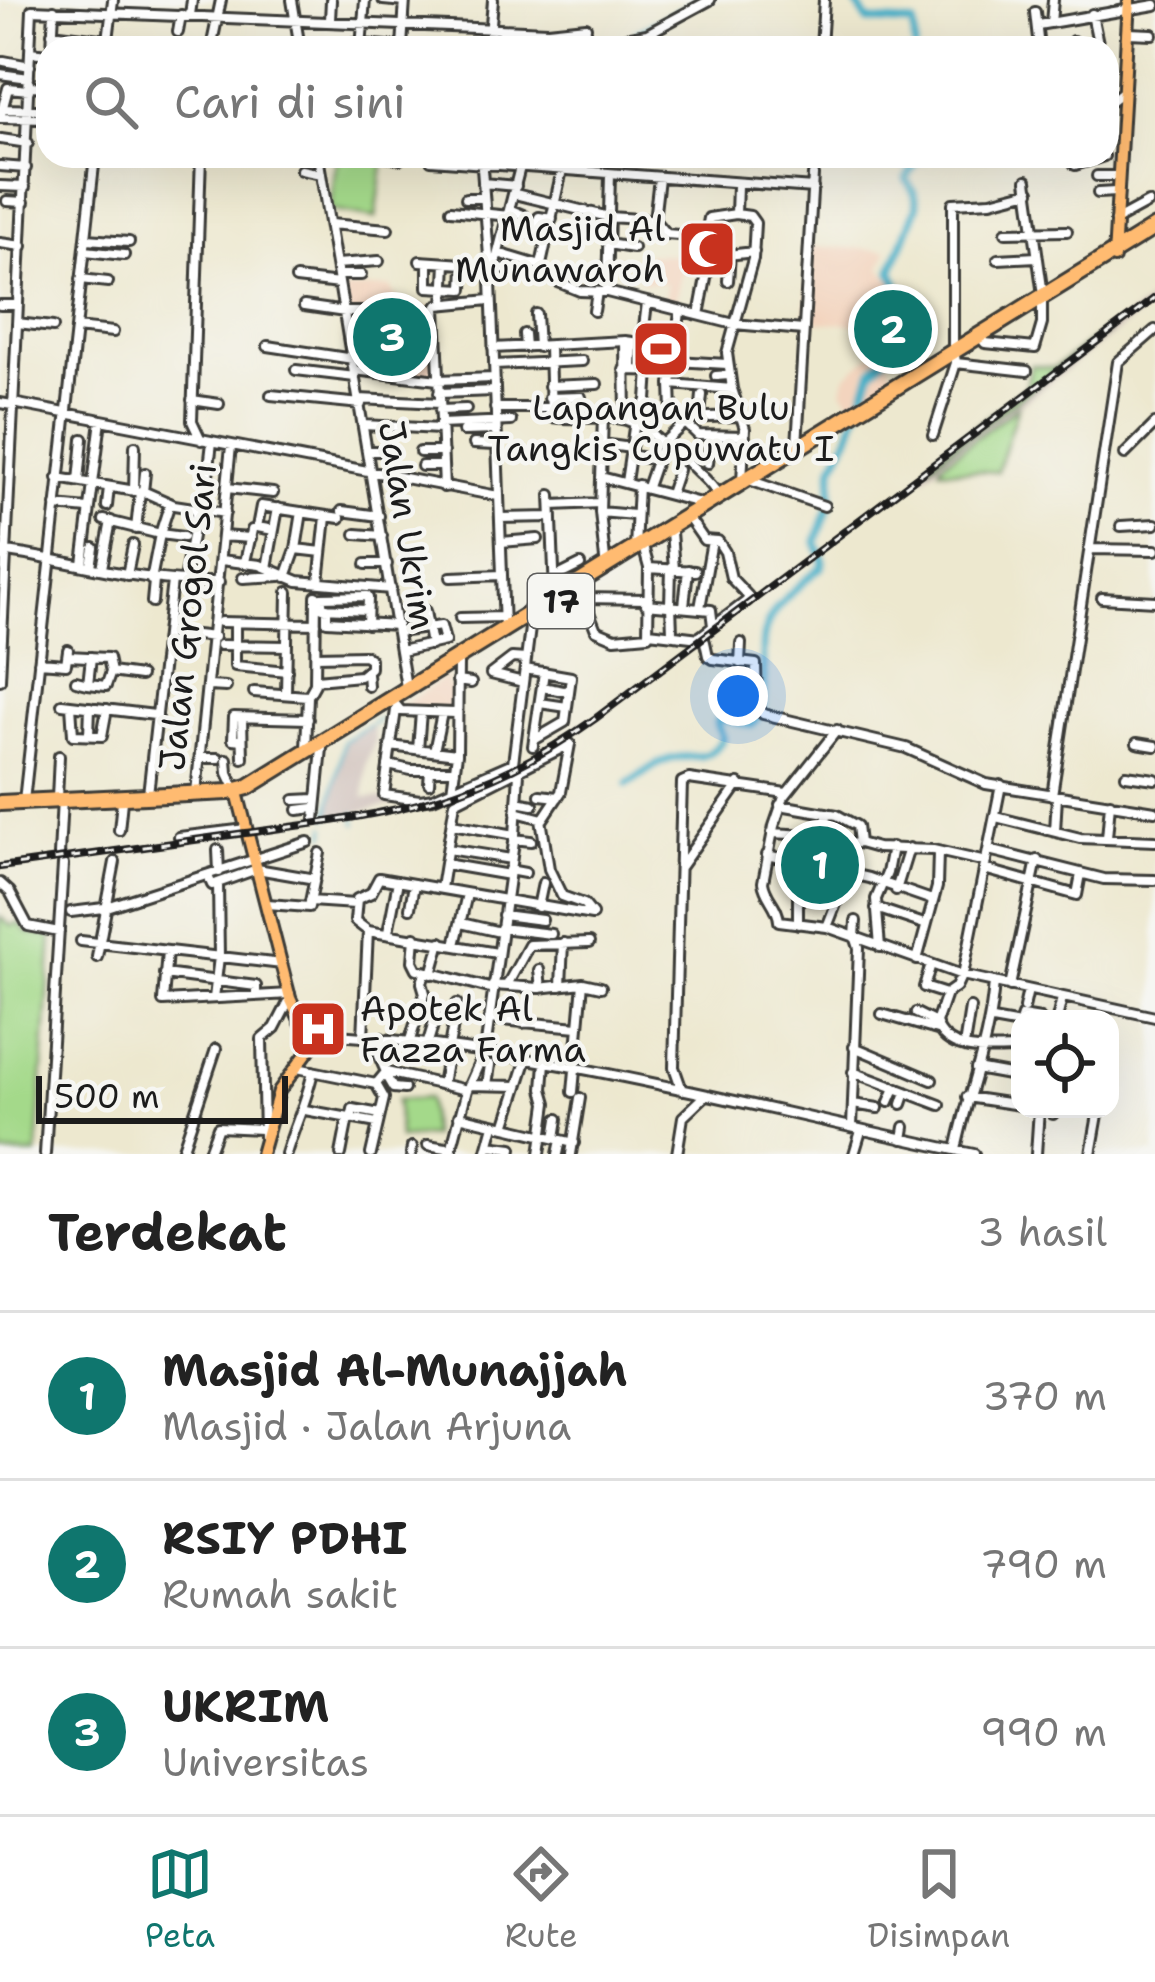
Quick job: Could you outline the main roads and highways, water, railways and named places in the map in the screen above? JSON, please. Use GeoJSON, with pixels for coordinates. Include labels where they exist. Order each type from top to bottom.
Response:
{"type":"FeatureCollection","features":[{"type":"Feature","properties":{"kind":"highway","name":"17"},"geometry":{"type":"LineString","coordinates":[[0,805],[238,793],[367,718],[504,623],[606,570],[712,500],[1155,230]]}},
{"type":"Feature","properties":{"kind":"highway","name":"17"},"geometry":{"type":"LineString","coordinates":[[948,358],[1042,298]]}},
{"type":"Feature","properties":{"kind":"highway","name":"17"},"geometry":{"type":"LineString","coordinates":[[639,549],[747,481]]}},
{"type":"Feature","properties":{"kind":"highway","name":"17"},"geometry":{"type":"LineString","coordinates":[[367,718],[582,594],[606,570]]}},
{"type":"Feature","properties":{"kind":"highway","name":"17"},"geometry":{"type":"LineString","coordinates":[[0,805],[238,793]]}},
{"type":"Feature","properties":{"kind":"main road"},"geometry":{"type":"LineString","coordinates":[[1119,108],[1128,4]]}},
{"type":"Feature","properties":{"kind":"main road"},"geometry":{"type":"LineString","coordinates":[[1113,256],[1115,168]]}},
{"type":"Feature","properties":{"kind":"main road"},"geometry":{"type":"LineString","coordinates":[[238,793],[290,996],[312,1048],[279,1091],[261,1154]]}},
{"type":"Feature","properties":{"kind":"waterway"},"geometry":{"type":"LineString","coordinates":[[637,32],[699,0]]}},
{"type":"Feature","properties":{"kind":"waterway"},"geometry":{"type":"LineString","coordinates":[[854,0],[868,21],[914,24],[914,36]]}},
{"type":"Feature","properties":{"kind":"waterway"},"geometry":{"type":"LineString","coordinates":[[628,784],[662,762],[703,755],[717,747],[723,738],[719,718],[752,725],[759,714],[765,631],[781,603],[822,566],[816,542],[831,501],[833,466],[849,437],[872,371],[891,350],[900,329],[900,289],[892,271],[917,206],[906,179],[913,168]]}},
{"type":"Feature","properties":{"kind":"waterway"},"geometry":{"type":"LineString","coordinates":[[372,724],[379,719]]}},
{"type":"Feature","properties":{"kind":"waterway"},"geometry":{"type":"LineString","coordinates":[[328,818],[344,741],[369,726]]}},
{"type":"Feature","properties":{"kind":"waterway"},"geometry":{"type":"LineString","coordinates":[[326,834],[327,826]]}},
{"type":"Feature","properties":{"kind":"railway"},"geometry":{"type":"LineString","coordinates":[[0,867],[387,811],[469,788],[510,770],[596,718],[1155,298]]}},
{"type":"Feature","properties":{"kind":"place","name":"Masjid Al Munawaroh"},"geometry":{"type":"Point","coordinates":[707,249]}},
{"type":"Feature","properties":{"kind":"place","name":"RSIY PDHI"},"geometry":{"type":"Point","coordinates":[893,329]}},
{"type":"Feature","properties":{"kind":"place","name":"UKRIM"},"geometry":{"type":"Point","coordinates":[392,337]}},
{"type":"Feature","properties":{"kind":"place","name":"Lapangan Bulu Tangkis Cupuwatu I"},"geometry":{"type":"Point","coordinates":[661,349]}},
{"type":"Feature","properties":{"kind":"place","name":"Masjid Al-Munajjah"},"geometry":{"type":"Point","coordinates":[820,865]}},
{"type":"Feature","properties":{"kind":"place","name":"Apotek Al Fazza Farma"},"geometry":{"type":"Point","coordinates":[318,1029]}}]}
